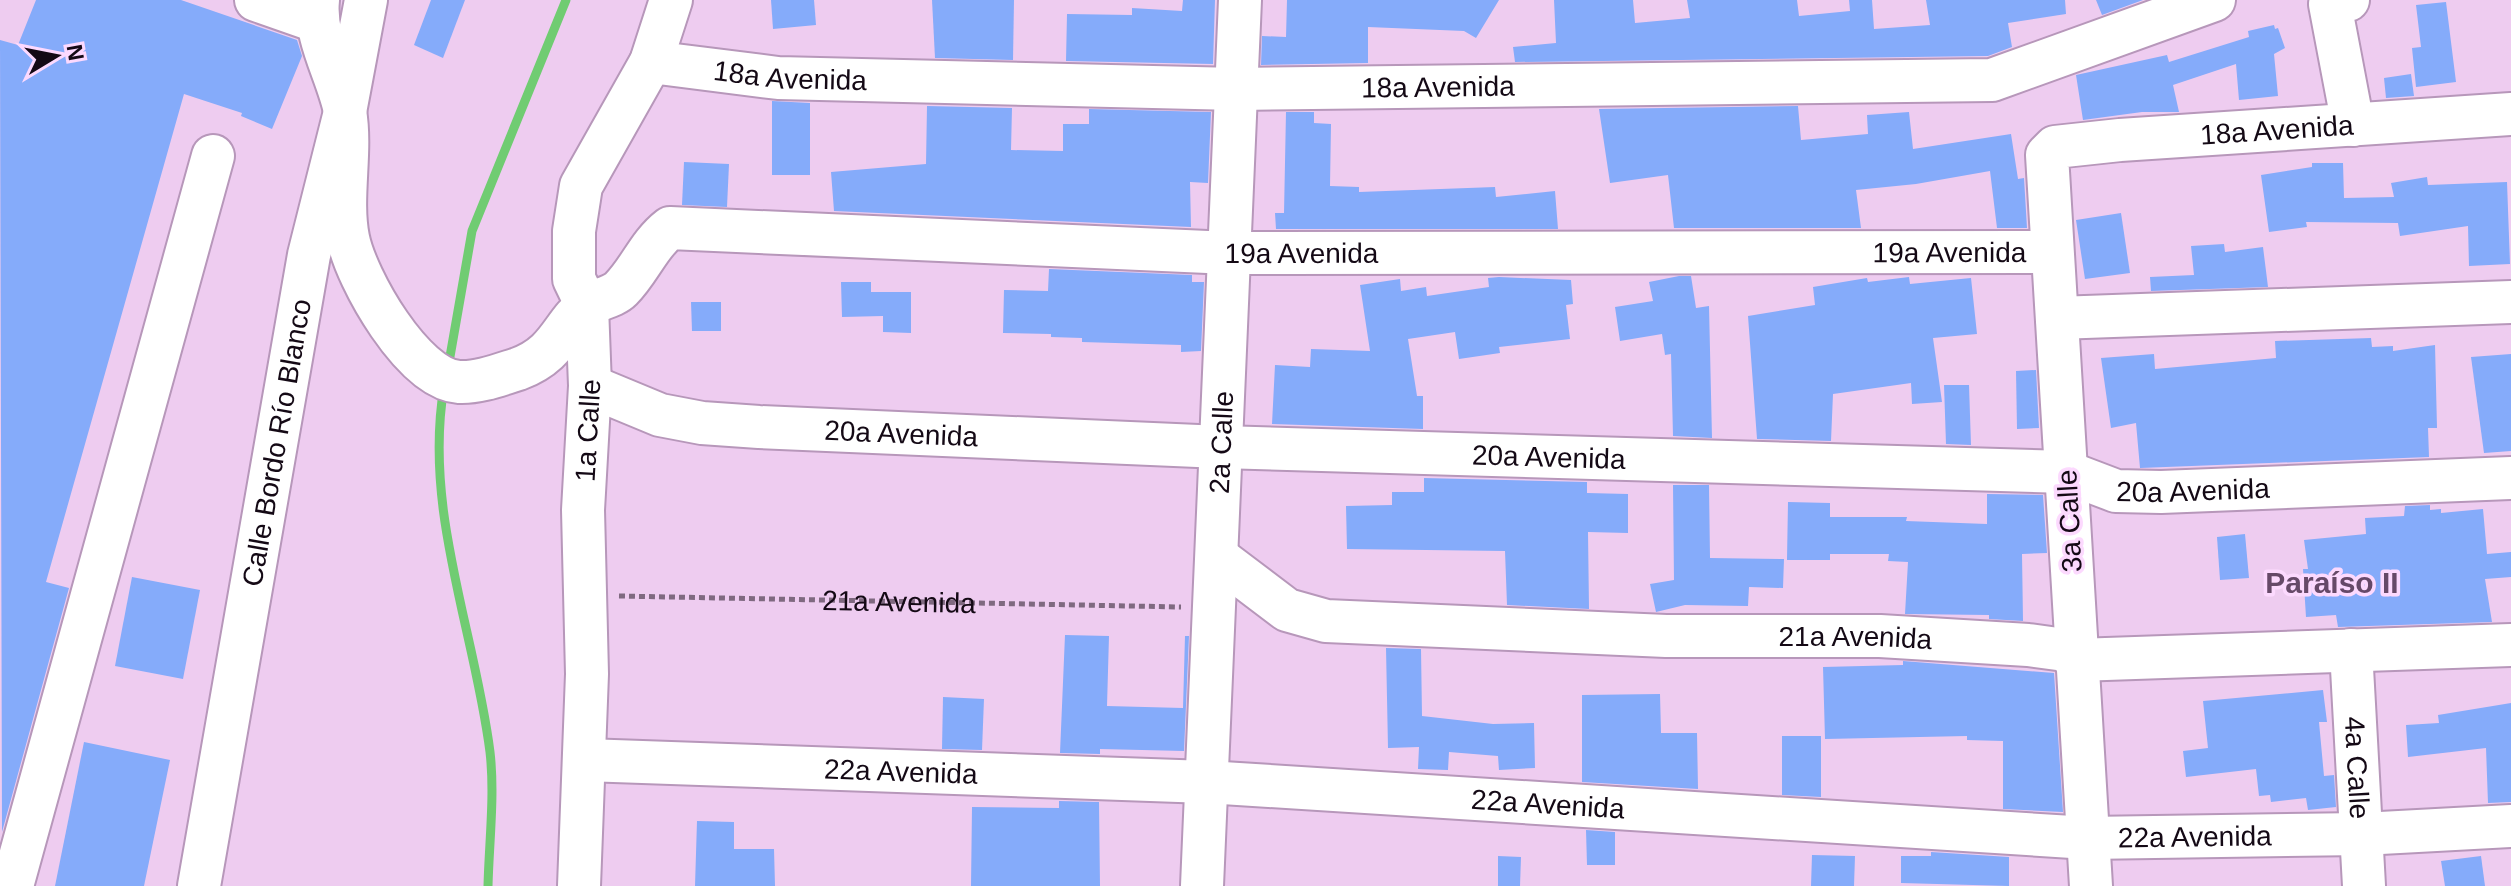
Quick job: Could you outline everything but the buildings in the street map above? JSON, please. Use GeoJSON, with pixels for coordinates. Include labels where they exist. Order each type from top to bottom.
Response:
{"type":"FeatureCollection","features":[{"type":"Feature","properties":{"kind":"street"},"geometry":{"type":"LineString","coordinates":[[256,0],[317,10],[345,112],[347,237],[357,266],[385,319],[410,351],[434,371],[456,382],[480,380],[521,368],[554,348],[587,306]]}},
{"type":"Feature","properties":{"kind":"street","name":"Calle Bordo Río Blanco"},"geometry":{"type":"LineString","coordinates":[[199,886],[309,255],[345,112],[366,0]]}},
{"type":"Feature","properties":{"kind":"street","name":"1a Calle"},"geometry":{"type":"LineString","coordinates":[[579,886],[585,760],[583,510],[590,386],[587,306],[574,279],[574,231],[581,186],[651,62],[671,0]]}},
{"type":"Feature","properties":{"kind":"street","name":"2a Calle"},"geometry":{"type":"LineString","coordinates":[[1202,886],[1240,0]]}},
{"type":"Feature","properties":{"kind":"street","name":"18a Avenida"},"geometry":{"type":"LineString","coordinates":[[651,62],[778,78],[1237,89],[1992,80],[2214,0]]}},
{"type":"Feature","properties":{"kind":"street"},"geometry":{"type":"LineString","coordinates":[[2348,0],[2330,4],[2353,125]]}},
{"type":"Feature","properties":{"kind":"street","name":"18a Avenida"},"geometry":{"type":"LineString","coordinates":[[2047,155],[2055,147],[2120,140],[2511,114]]}},
{"type":"Feature","properties":{"kind":"street","name":"3a Calle"},"geometry":{"type":"LineString","coordinates":[[2047,155],[2091,886]]}},
{"type":"Feature","properties":{"kind":"street"},"geometry":{"type":"LineString","coordinates":[[12,886],[213,156]]}},
{"type":"Feature","properties":{"kind":"street","name":"19a Avenida"},"geometry":{"type":"LineString","coordinates":[[587,306],[620,290],[658,238],[670,228],[1230,253],[2052,252]]}},
{"type":"Feature","properties":{"kind":"street"},"geometry":{"type":"LineString","coordinates":[[2057,318],[2511,302]]}},
{"type":"Feature","properties":{"kind":"street","name":"20a Avenida"},"geometry":{"type":"LineString","coordinates":[[590,386],[660,415],[702,423],[1221,447],[2066,472],[2116,491],[2161,492],[2511,478]]}},
{"type":"Feature","properties":{"kind":"street","name":"21a Avenida"},"geometry":{"type":"LineString","coordinates":[[1217,557],[1287,610],[1326,621],[1666,636],[1880,636],[2028,645],[2065,650],[2077,660],[2511,645]]}},
{"type":"Feature","properties":{"kind":"street","name":"4a Calle"},"geometry":{"type":"LineString","coordinates":[[2351,650],[2364,886]]}},
{"type":"Feature","properties":{"kind":"street","name":"22a Avenida"},"geometry":{"type":"LineString","coordinates":[[585,760],[1207,782],[2088,838],[2362,834],[2511,826]]}},
{"type":"Feature","properties":{"kind":"path","name":"21a Avenida"},"geometry":{"type":"LineString","coordinates":[[584,595],[1214,607]]}},
{"type":"Feature","properties":{"kind":"waterway"},"geometry":{"type":"LineString","coordinates":[[448,368],[472,231],[566,0]]}},
{"type":"Feature","properties":{"kind":"waterway"},"geometry":{"type":"LineString","coordinates":[[444,387],[439,433],[445,525],[490,752],[492,802],[488,886]]}},
{"type":"Feature","properties":{"kind":"district","name":"Paraíso II"},"geometry":{"type":"Point","coordinates":[2332,583]}}]}
